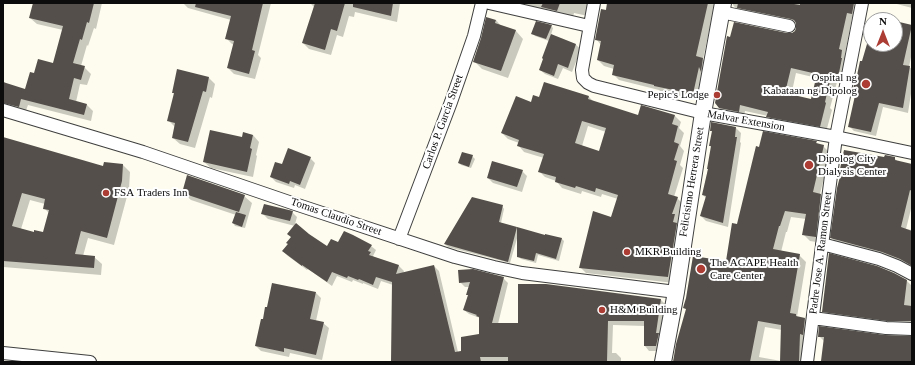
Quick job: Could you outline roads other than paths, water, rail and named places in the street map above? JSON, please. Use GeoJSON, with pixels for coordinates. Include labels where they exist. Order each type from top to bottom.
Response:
{"type":"FeatureCollection","features":[{"type":"Feature","properties":{"kind":"street","name":"Carlos P. Garcia Street"},"geometry":{"type":"LineString","coordinates":[[399,239],[457,87],[474,36],[482,3]]}},
{"type":"Feature","properties":{"kind":"street"},"geometry":{"type":"LineString","coordinates":[[489,3],[589,26],[594,3]]}},
{"type":"Feature","properties":{"kind":"street","name":"Padre Jose A. Ramon Street"},"geometry":{"type":"LineString","coordinates":[[807,362],[836,137],[862,3]]}},
{"type":"Feature","properties":{"kind":"street"},"geometry":{"type":"LineString","coordinates":[[722,7],[789,26]]}},
{"type":"Feature","properties":{"kind":"street","name":"Felicisimo Herrera Street"},"geometry":{"type":"LineString","coordinates":[[663,362],[676,292],[703,113],[722,7]]}},
{"type":"Feature","properties":{"kind":"street","name":"Malvar Extension"},"geometry":{"type":"LineString","coordinates":[[589,26],[582,70],[583,78],[594,86],[703,113],[836,137],[912,153]]}},
{"type":"Feature","properties":{"kind":"street","name":"Tomas Claudio Street"},"geometry":{"type":"LineString","coordinates":[[3,110],[143,152],[455,257],[522,273],[676,292]]}},
{"type":"Feature","properties":{"kind":"street"},"geometry":{"type":"LineString","coordinates":[[822,244],[879,259],[912,274]]}},
{"type":"Feature","properties":{"kind":"street"},"geometry":{"type":"LineString","coordinates":[[813,318],[886,328],[912,329]]}},
{"type":"Feature","properties":{"kind":"street"},"geometry":{"type":"LineString","coordinates":[[3,353],[90,362]]}},
{"type":"Feature","properties":{"kind":"place","name":"Ospital ng Kabataan ng Dipolog"},"geometry":{"type":"Point","coordinates":[866,84]}},
{"type":"Feature","properties":{"kind":"place","name":"Pepic's Lodge"},"geometry":{"type":"Point","coordinates":[717,95]}},
{"type":"Feature","properties":{"kind":"place","name":"Dipolog City Dialysis Center"},"geometry":{"type":"Point","coordinates":[809,165]}},
{"type":"Feature","properties":{"kind":"place","name":"FSA Traders Inn"},"geometry":{"type":"Point","coordinates":[106,193]}},
{"type":"Feature","properties":{"kind":"place","name":"MKR Building"},"geometry":{"type":"Point","coordinates":[627,252]}},
{"type":"Feature","properties":{"kind":"place","name":"The AGAPE Health Care Center"},"geometry":{"type":"Point","coordinates":[701,269]}},
{"type":"Feature","properties":{"kind":"place","name":"H&M Building"},"geometry":{"type":"Point","coordinates":[602,310]}}]}
